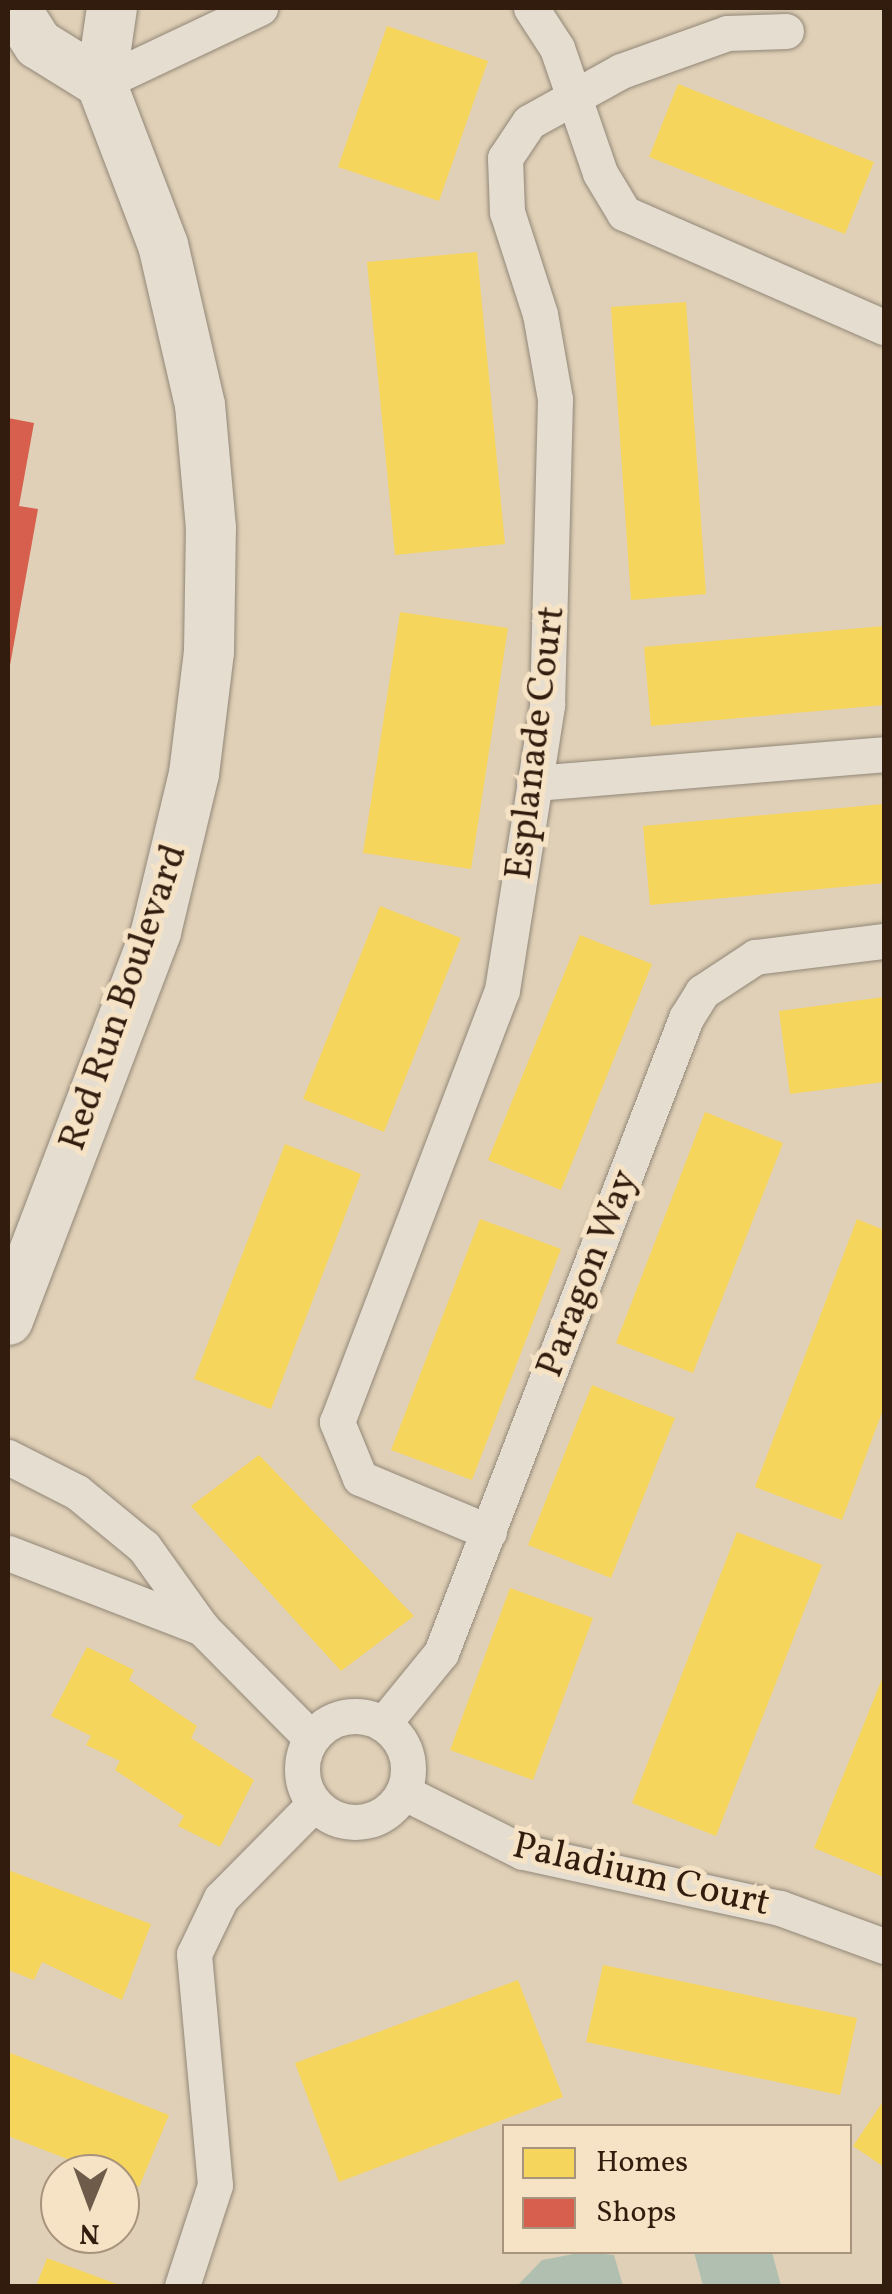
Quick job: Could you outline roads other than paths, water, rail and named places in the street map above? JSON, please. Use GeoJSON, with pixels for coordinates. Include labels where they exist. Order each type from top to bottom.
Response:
{"type":"FeatureCollection","features":[{"type":"Feature","properties":{"kind":"main road"},"geometry":{"type":"LineString","coordinates":[[15,8],[38,44],[101,83],[117,9]]}},
{"type":"Feature","properties":{"kind":"main road","name":"Red Run Boulevard"},"geometry":{"type":"LineString","coordinates":[[8,1320],[156,932],[194,774],[209,652],[212,528],[191,353],[149,202],[101,83]]}},
{"type":"Feature","properties":{"kind":"street"},"geometry":{"type":"LineString","coordinates":[[101,83],[260,8]]}},
{"type":"Feature","properties":{"kind":"street"},"geometry":{"type":"LineString","coordinates":[[531,8],[575,93],[600,173],[624,213],[884,327]]}},
{"type":"Feature","properties":{"kind":"street","name":"Esplanade Court"},"geometry":{"type":"LineString","coordinates":[[489,1532],[360,1478],[337,1422],[502,990],[554,639],[555,399],[502,181],[514,137],[575,93],[692,42],[786,30]]}},
{"type":"Feature","properties":{"kind":"street"},"geometry":{"type":"LineString","coordinates":[[534,782],[884,754]]}},
{"type":"Feature","properties":{"kind":"street","name":"Paragon Way"},"geometry":{"type":"LineString","coordinates":[[382,1724],[430,1674],[702,992],[768,953],[884,941]]}},
{"type":"Feature","properties":{"kind":"street"},"geometry":{"type":"LineString","coordinates":[[8,1457],[110,1517],[202,1628],[311,1738]]}},
{"type":"Feature","properties":{"kind":"street"},"geometry":{"type":"LineString","coordinates":[[8,1552],[202,1628]]}},
{"type":"Feature","properties":{"kind":"street"},"geometry":{"type":"LineString","coordinates":[[344,1717],[382,1724],[406,1754],[404,1792],[362,1822],[314,1804],[301,1772],[311,1738],[344,1717]]}},
{"type":"Feature","properties":{"kind":"street","name":"Paladium Court"},"geometry":{"type":"LineString","coordinates":[[404,1792],[523,1852],[780,1908],[884,1946]]}},
{"type":"Feature","properties":{"kind":"street"},"geometry":{"type":"LineString","coordinates":[[182,2286],[214,2185],[194,1954],[221,1898],[314,1804]]}}]}
